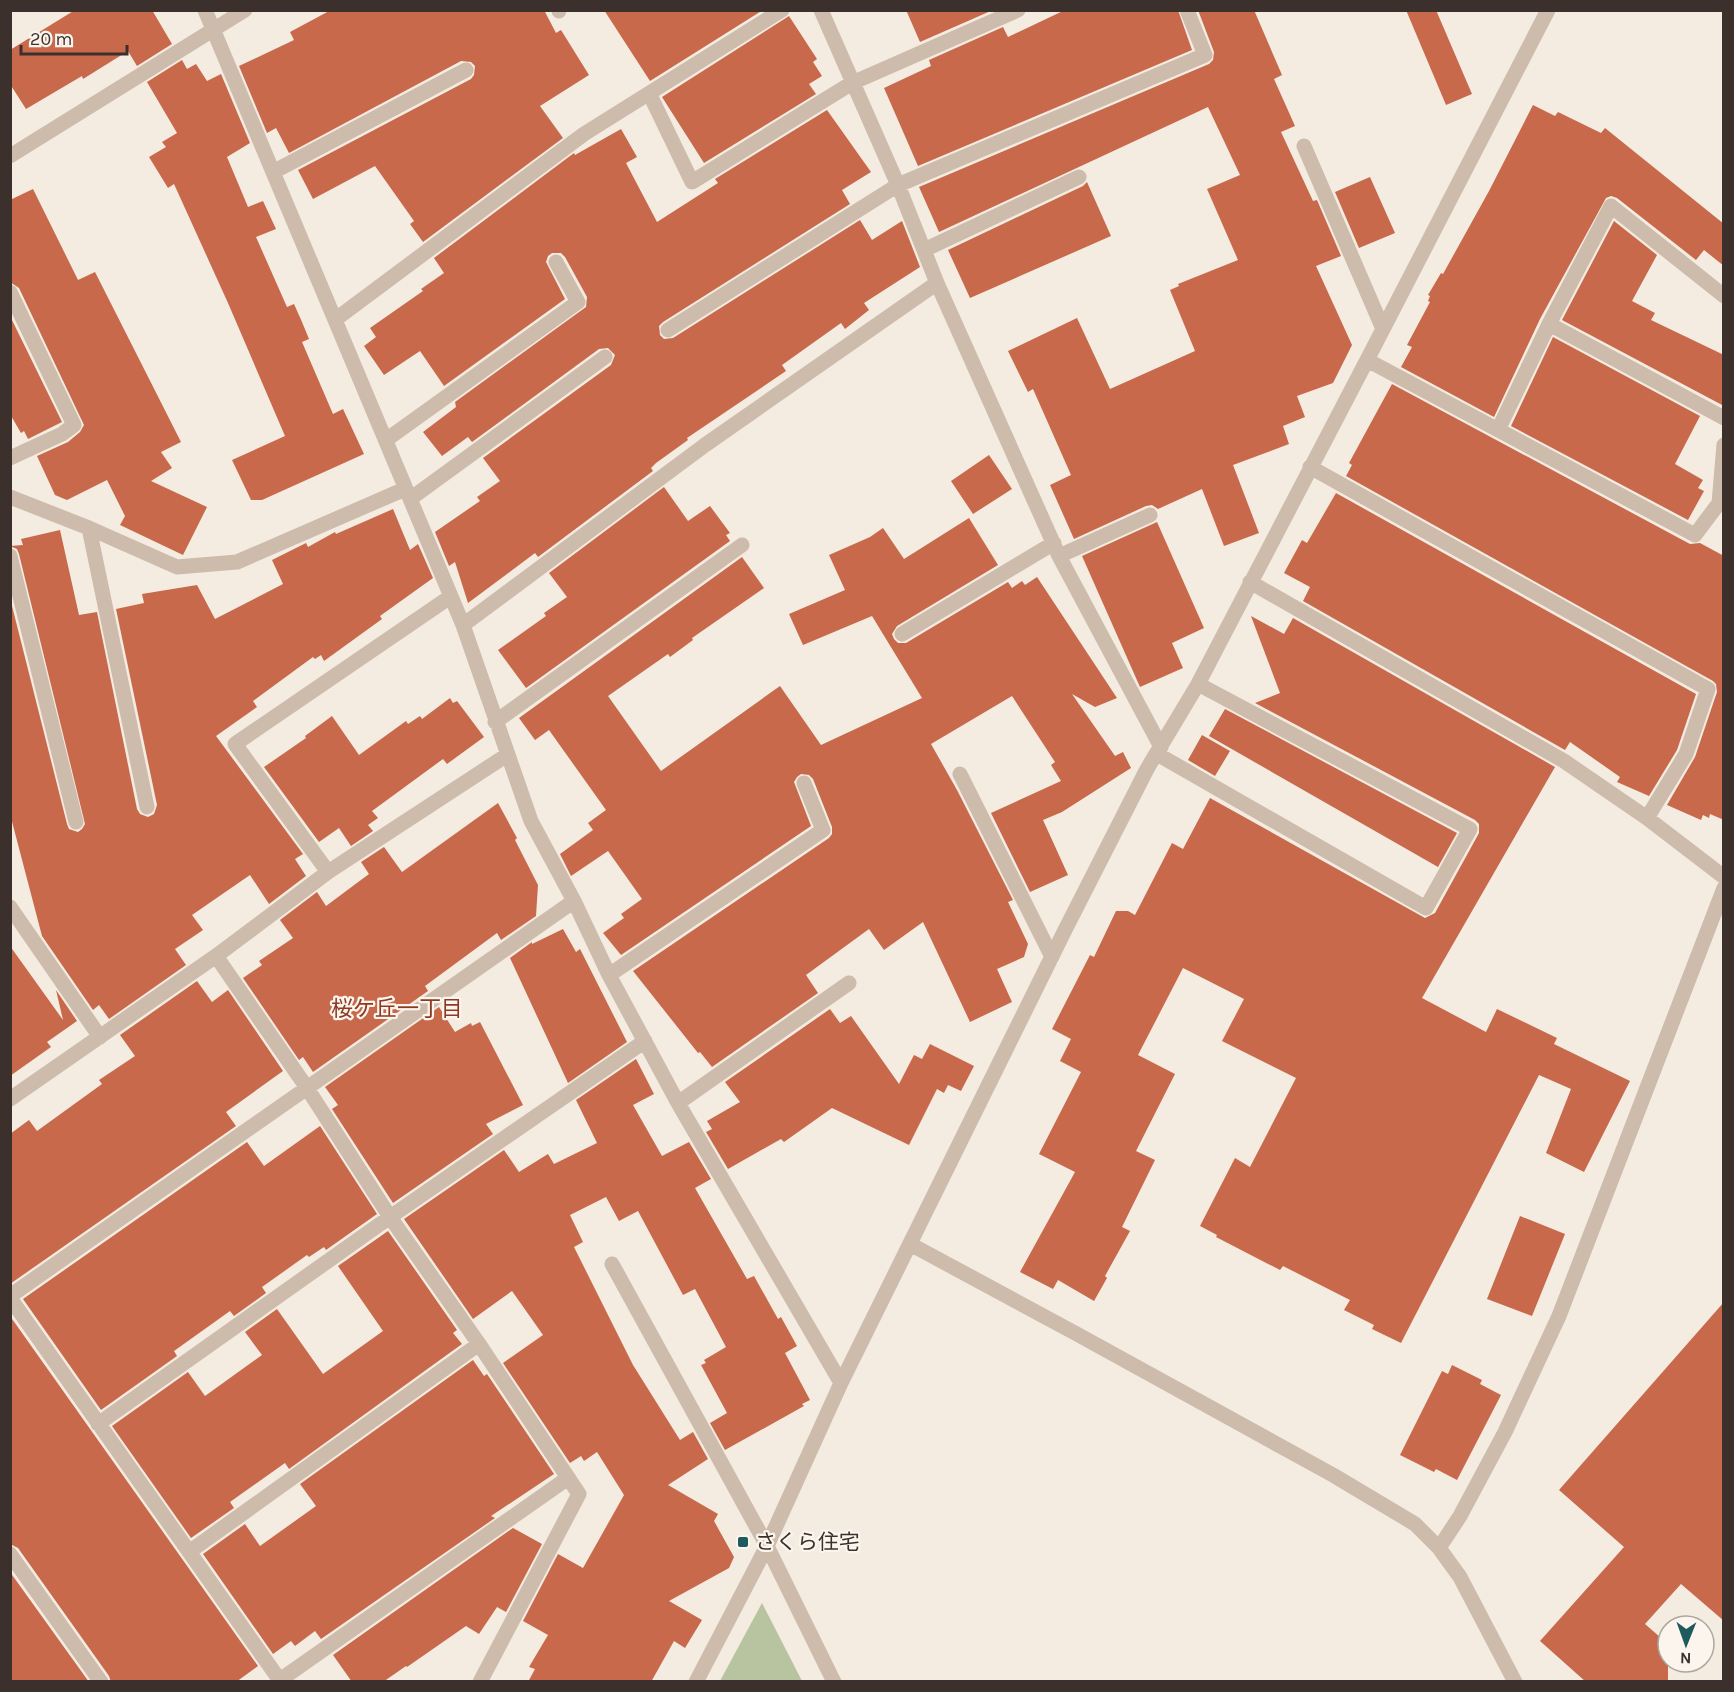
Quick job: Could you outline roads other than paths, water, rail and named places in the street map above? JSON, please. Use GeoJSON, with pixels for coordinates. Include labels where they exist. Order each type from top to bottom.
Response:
{"type":"FeatureCollection","features":[{"type":"Feature","properties":{"kind":"street"},"geometry":{"type":"LineString","coordinates":[[205,10],[463,626],[531,821],[574,901],[609,975],[678,1103],[841,1383]]}},
{"type":"Feature","properties":{"kind":"street"},"geometry":{"type":"LineString","coordinates":[[10,156],[245,10]]}},
{"type":"Feature","properties":{"kind":"street"},"geometry":{"type":"LineString","coordinates":[[336,319],[584,134],[650,95],[782,10]]}},
{"type":"Feature","properties":{"kind":"street"},"geometry":{"type":"LineString","coordinates":[[821,10],[898,185],[937,283],[1057,550],[1159,750],[1426,908],[1470,829],[1198,684]]}},
{"type":"Feature","properties":{"kind":"street"},"geometry":{"type":"LineString","coordinates":[[650,95],[692,182],[852,83],[1018,10]]}},
{"type":"Feature","properties":{"kind":"street"},"geometry":{"type":"LineString","coordinates":[[668,330],[898,185],[1205,55],[1187,10]]}},
{"type":"Feature","properties":{"kind":"street"},"geometry":{"type":"LineString","coordinates":[[696,1682],[767,1546],[841,1383],[1052,957],[1159,750],[1198,684],[1548,10]]}},
{"type":"Feature","properties":{"kind":"street"},"geometry":{"type":"LineString","coordinates":[[273,172],[466,70]]}},
{"type":"Feature","properties":{"kind":"street"},"geometry":{"type":"LineString","coordinates":[[1304,146],[1383,329]]}},
{"type":"Feature","properties":{"kind":"street"},"geometry":{"type":"LineString","coordinates":[[924,250],[1079,177]]}},
{"type":"Feature","properties":{"kind":"street"},"geometry":{"type":"LineString","coordinates":[[1498,430],[1611,206],[1724,296]]}},
{"type":"Feature","properties":{"kind":"street"},"geometry":{"type":"LineString","coordinates":[[386,440],[578,302],[556,261]]}},
{"type":"Feature","properties":{"kind":"street"},"geometry":{"type":"LineString","coordinates":[[463,626],[705,445],[937,283]]}},
{"type":"Feature","properties":{"kind":"street"},"geometry":{"type":"LineString","coordinates":[[10,292],[74,425],[62,435],[10,458]]}},
{"type":"Feature","properties":{"kind":"street"},"geometry":{"type":"LineString","coordinates":[[1550,324],[1724,418]]}},
{"type":"Feature","properties":{"kind":"street"},"geometry":{"type":"LineString","coordinates":[[10,497],[89,528],[177,567],[237,562],[408,494],[605,357]]}},
{"type":"Feature","properties":{"kind":"street"},"geometry":{"type":"LineString","coordinates":[[1367,360],[1695,535],[1721,504],[1724,445]]}},
{"type":"Feature","properties":{"kind":"street"},"geometry":{"type":"LineString","coordinates":[[1310,467],[1708,689],[1686,754],[1647,818]]}},
{"type":"Feature","properties":{"kind":"street"},"geometry":{"type":"LineString","coordinates":[[902,634],[1057,550],[1150,515]]}},
{"type":"Feature","properties":{"kind":"street"},"geometry":{"type":"LineString","coordinates":[[89,528],[147,807]]}},
{"type":"Feature","properties":{"kind":"street"},"geometry":{"type":"LineString","coordinates":[[495,722],[742,544]]}},
{"type":"Feature","properties":{"kind":"street"},"geometry":{"type":"LineString","coordinates":[[10,556],[76,822]]}},
{"type":"Feature","properties":{"kind":"street"},"geometry":{"type":"LineString","coordinates":[[1250,582],[1564,761],[1647,818],[1724,877]]}},
{"type":"Feature","properties":{"kind":"street"},"geometry":{"type":"LineString","coordinates":[[328,872],[235,744],[450,597]]}},
{"type":"Feature","properties":{"kind":"street"},"geometry":{"type":"LineString","coordinates":[[10,1099],[216,956],[328,872],[507,755]]}},
{"type":"Feature","properties":{"kind":"street"},"geometry":{"type":"LineString","coordinates":[[960,774],[1052,957]]}},
{"type":"Feature","properties":{"kind":"street"},"geometry":{"type":"LineString","coordinates":[[609,975],[823,830],[804,783]]}},
{"type":"Feature","properties":{"kind":"street"},"geometry":{"type":"LineString","coordinates":[[1439,1548],[1460,1516],[1505,1432],[1559,1316],[1724,888]]}},
{"type":"Feature","properties":{"kind":"street"},"geometry":{"type":"LineString","coordinates":[[568,1478],[281,1681],[10,1297],[574,901]]}},
{"type":"Feature","properties":{"kind":"street"},"geometry":{"type":"LineString","coordinates":[[10,907],[100,1037]]}},
{"type":"Feature","properties":{"kind":"street"},"geometry":{"type":"LineString","coordinates":[[216,956],[308,1088],[390,1216],[579,1494],[480,1682]]}},
{"type":"Feature","properties":{"kind":"street"},"geometry":{"type":"LineString","coordinates":[[678,1103],[849,983]]}},
{"type":"Feature","properties":{"kind":"street"},"geometry":{"type":"LineString","coordinates":[[98,1424],[390,1216],[645,1041]]}},
{"type":"Feature","properties":{"kind":"street"},"geometry":{"type":"LineString","coordinates":[[910,1244],[1333,1475],[1415,1524],[1439,1548],[1460,1577],[1515,1682]]}},
{"type":"Feature","properties":{"kind":"street"},"geometry":{"type":"LineString","coordinates":[[612,1264],[767,1546],[834,1682]]}},
{"type":"Feature","properties":{"kind":"street"},"geometry":{"type":"LineString","coordinates":[[189,1552],[479,1344]]}},
{"type":"Feature","properties":{"kind":"street"},"geometry":{"type":"LineString","coordinates":[[10,1554],[101,1682]]}},
{"type":"Feature","properties":{"kind":"place","name":"さくら住宅"},"geometry":{"type":"Point","coordinates":[743,1542]}},
{"type":"Feature","properties":{"kind":"district","name":"桜ケ丘一丁目"},"geometry":{"type":"Point","coordinates":[397,1009]}}]}
